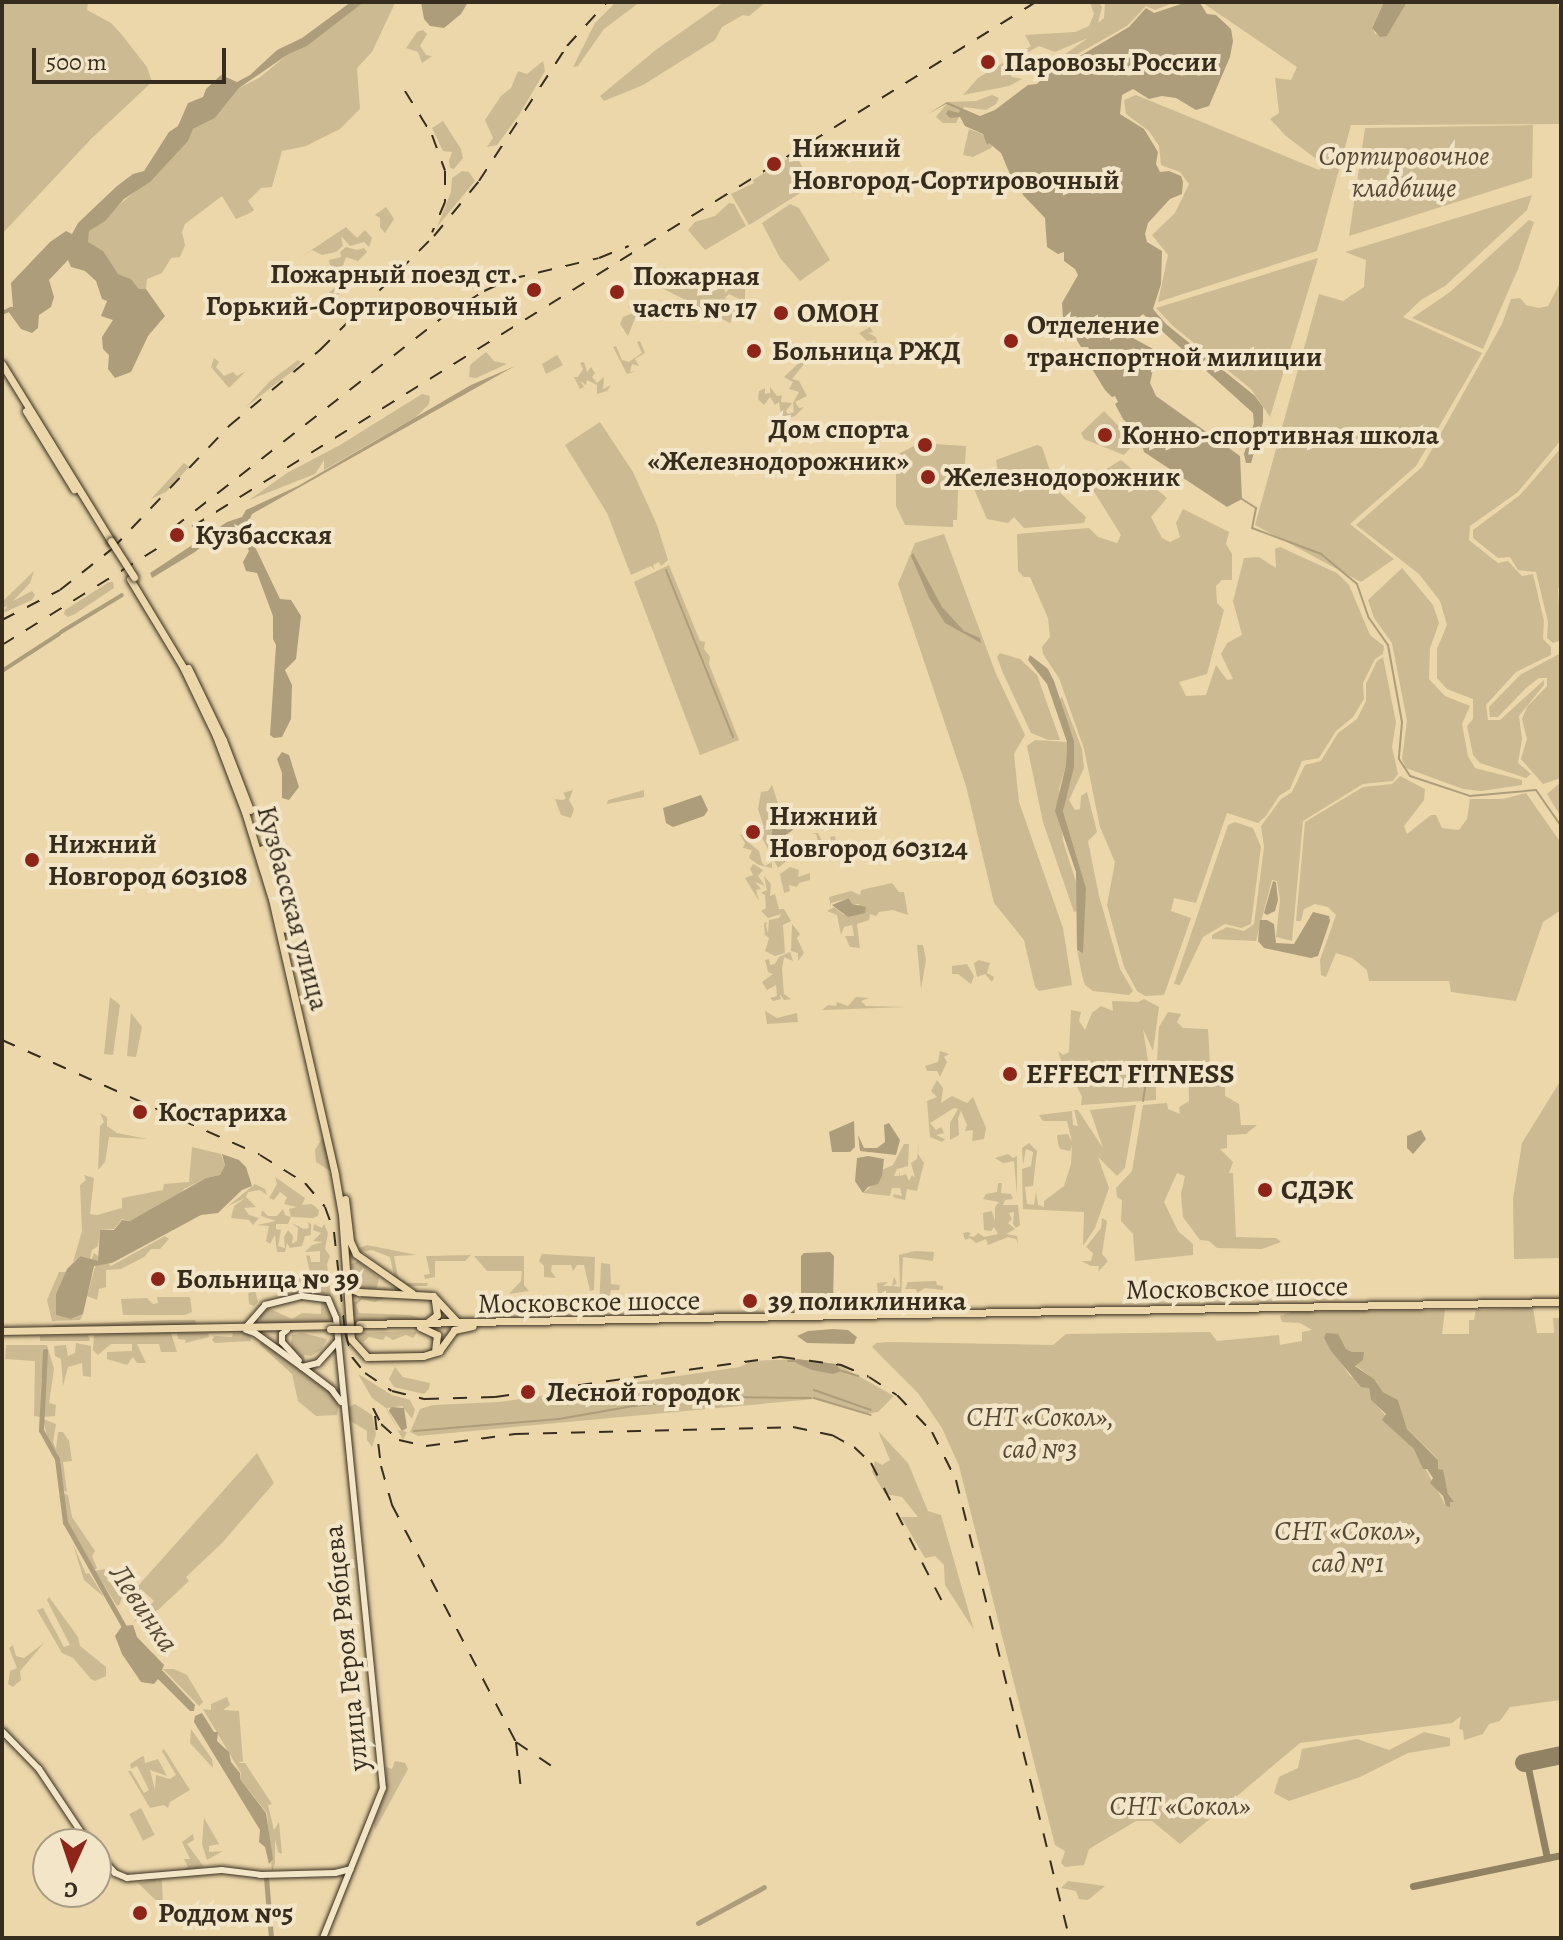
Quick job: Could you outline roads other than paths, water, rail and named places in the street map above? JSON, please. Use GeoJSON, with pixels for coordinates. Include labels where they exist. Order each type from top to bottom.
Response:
{"type":"FeatureCollection","features":[{"type":"Feature","properties":{"kind":"main road"},"geometry":{"type":"LineString","coordinates":[[2,364],[132,578]]}},
{"type":"Feature","properties":{"kind":"main road"},"geometry":{"type":"LineString","coordinates":[[2,372],[110,542]]}},
{"type":"Feature","properties":{"kind":"main road","name":"Кузбасская улица"},"geometry":{"type":"LineString","coordinates":[[132,578],[203,694],[249,808],[278,901],[339,1169],[350,1241],[361,1259]]}},
{"type":"Feature","properties":{"kind":"main road","name":"Кузбасская улица"},"geometry":{"type":"LineString","coordinates":[[132,578],[205,712],[255,841],[286,952],[331,1152],[342,1214],[351,1339],[363,1355],[430,1355]]}},
{"type":"Feature","properties":{"kind":"main road"},"geometry":{"type":"LineString","coordinates":[[412,1293],[361,1259],[350,1261],[345,1274],[351,1289],[431,1296],[438,1299],[452,1319],[472,1324]]}},
{"type":"Feature","properties":{"kind":"main road"},"geometry":{"type":"LineString","coordinates":[[373,1293],[381,1287],[383,1276]]}},
{"type":"Feature","properties":{"kind":"main road"},"geometry":{"type":"LineString","coordinates":[[347,1314],[353,1297],[359,1292]]}},
{"type":"Feature","properties":{"kind":"main road"},"geometry":{"type":"LineString","coordinates":[[430,1355],[438,1345],[437,1335],[420,1325],[437,1315],[437,1303],[431,1296]]}},
{"type":"Feature","properties":{"kind":"main road"},"geometry":{"type":"LineString","coordinates":[[322,1382],[336,1384],[341,1375],[335,1310],[324,1297],[281,1299],[265,1305],[246,1329],[322,1382],[338,1397],[343,1409]]}},
{"type":"Feature","properties":{"kind":"main road","name":"Московское шоссе"},"geometry":{"type":"LineString","coordinates":[[246,1329],[1561,1303]]}},
{"type":"Feature","properties":{"kind":"main road"},"geometry":{"type":"LineString","coordinates":[[256,1315],[259,1324],[268,1327]]}},
{"type":"Feature","properties":{"kind":"main road"},"geometry":{"type":"LineString","coordinates":[[430,1355],[439,1351],[452,1331],[472,1324]]}},
{"type":"Feature","properties":{"kind":"main road","name":"Московское шоссе"},"geometry":{"type":"LineString","coordinates":[[2,1333],[330,1327]]}},
{"type":"Feature","properties":{"kind":"main road"},"geometry":{"type":"LineString","coordinates":[[287,1330],[282,1334],[282,1342],[302,1367]]}},
{"type":"Feature","properties":{"kind":"main road"},"geometry":{"type":"LineString","coordinates":[[302,1367],[318,1363],[337,1339]]}},
{"type":"Feature","properties":{"kind":"main road"},"geometry":{"type":"LineString","coordinates":[[325,1356],[336,1357],[339,1363]]}},
{"type":"Feature","properties":{"kind":"main road"},"geometry":{"type":"LineString","coordinates":[[318,1363],[322,1382]]}},
{"type":"Feature","properties":{"kind":"main road","name":"улица Героя Рябцева"},"geometry":{"type":"LineString","coordinates":[[323,1938],[383,1788],[341,1375]]}},
{"type":"Feature","properties":{"kind":"main road"},"geometry":{"type":"LineString","coordinates":[[2,1734],[31,1761],[78,1828]]}},
{"type":"Feature","properties":{"kind":"main road"},"geometry":{"type":"LineString","coordinates":[[112,1871],[123,1877],[222,1870],[260,1875],[335,1873],[351,1869]]}},
{"type":"Feature","properties":{"kind":"main road"},"geometry":{"type":"LineString","coordinates":[[335,1873],[344,1885]]}},
{"type":"Feature","properties":{"kind":"waterway"},"geometry":{"type":"LineString","coordinates":[[2,313],[11,309]]}},
{"type":"Feature","properties":{"kind":"waterway"},"geometry":{"type":"LineString","coordinates":[[1242,499],[1256,508],[1252,528],[1321,554],[1357,584],[1369,618],[1388,645],[1402,722],[1399,759],[1410,776],[1470,796],[1536,790],[1561,826]]}},
{"type":"Feature","properties":{"kind":"waterway"},"geometry":{"type":"LineString","coordinates":[[666,570],[733,737]]}},
{"type":"Feature","properties":{"kind":"waterway"},"geometry":{"type":"LineString","coordinates":[[61,632],[122,595]]}},
{"type":"Feature","properties":{"kind":"waterway"},"geometry":{"type":"LineString","coordinates":[[2,671],[59,634]]}},
{"type":"Feature","properties":{"kind":"waterway"},"geometry":{"type":"LineString","coordinates":[[1143,1101],[1146,1082]]}},
{"type":"Feature","properties":{"kind":"waterway","name":"Левинка"},"geometry":{"type":"LineString","coordinates":[[45,1351],[41,1430],[57,1459],[65,1522],[127,1632]]}},
{"type":"Feature","properties":{"kind":"waterway"},"geometry":{"type":"LineString","coordinates":[[788,1361],[796,1361]]}},
{"type":"Feature","properties":{"kind":"waterway"},"geometry":{"type":"LineString","coordinates":[[842,1371],[858,1376]]}},
{"type":"Feature","properties":{"kind":"waterway"},"geometry":{"type":"LineString","coordinates":[[814,1390],[871,1410]]}},
{"type":"Feature","properties":{"kind":"waterway"},"geometry":{"type":"LineString","coordinates":[[414,1431],[559,1419],[633,1406],[721,1397],[811,1398]]}},
{"type":"Feature","properties":{"kind":"waterway"},"geometry":{"type":"LineString","coordinates":[[814,1398],[871,1415]]}},
{"type":"Feature","properties":{"kind":"waterway","name":"Левинка"},"geometry":{"type":"LineString","coordinates":[[266,1877],[271,1938]]}},
{"type":"Feature","properties":{"kind":"waterway"},"geometry":{"type":"LineString","coordinates":[[698,1923],[764,1887]]}},
{"type":"Feature","properties":{"kind":"railway"},"geometry":{"type":"LineString","coordinates":[[2,620],[60,590],[112,549],[229,426],[320,350],[434,236],[479,181],[567,46],[607,2]]}},
{"type":"Feature","properties":{"kind":"railway"},"geometry":{"type":"LineString","coordinates":[[2,645],[1036,2]]}},
{"type":"Feature","properties":{"kind":"railway"},"geometry":{"type":"LineString","coordinates":[[405,91],[432,135],[445,171],[445,202],[432,232]]}},
{"type":"Feature","properties":{"kind":"railway"},"geometry":{"type":"LineString","coordinates":[[173,528],[443,317],[484,291],[511,279],[599,258],[629,246]]}},
{"type":"Feature","properties":{"kind":"railway"},"geometry":{"type":"LineString","coordinates":[[2,1040],[260,1155],[305,1183],[325,1207],[334,1232],[345,1332],[352,1357],[365,1373],[392,1391],[425,1399],[495,1397],[781,1357],[841,1365],[869,1377],[897,1395],[932,1432],[956,1480],[1069,1938]]}},
{"type":"Feature","properties":{"kind":"railway"},"geometry":{"type":"LineString","coordinates":[[373,1408],[381,1424],[399,1440],[426,1446],[515,1434],[793,1427],[832,1435],[854,1447],[871,1463],[946,1609]]}},
{"type":"Feature","properties":{"kind":"railway"},"geometry":{"type":"LineString","coordinates":[[375,1416],[381,1466],[392,1505],[516,1742],[521,1790]]}},
{"type":"Feature","properties":{"kind":"railway"},"geometry":{"type":"LineString","coordinates":[[516,1742],[559,1771]]}},
{"type":"Feature","properties":{"kind":"place","name":"Паровозы России"},"geometry":{"type":"Point","coordinates":[988,62]}},
{"type":"Feature","properties":{"kind":"place","name":"Нижний Новгород-Сортировочный"},"geometry":{"type":"Point","coordinates":[774,164]}},
{"type":"Feature","properties":{"kind":"place","name":"Пожарный поезд ст. Горький-Сортировочный"},"geometry":{"type":"Point","coordinates":[534,290]}},
{"type":"Feature","properties":{"kind":"place","name":"Пожарная часть № 17"},"geometry":{"type":"Point","coordinates":[617,292]}},
{"type":"Feature","properties":{"kind":"place","name":"ОМОН"},"geometry":{"type":"Point","coordinates":[781,313]}},
{"type":"Feature","properties":{"kind":"place","name":"Отделение транспортной милиции"},"geometry":{"type":"Point","coordinates":[1011,341]}},
{"type":"Feature","properties":{"kind":"place","name":"Больница РЖД"},"geometry":{"type":"Point","coordinates":[754,351]}},
{"type":"Feature","properties":{"kind":"place","name":"Конно-спортивная школа"},"geometry":{"type":"Point","coordinates":[1105,435]}},
{"type":"Feature","properties":{"kind":"place","name":"Дом спорта «Железнодорожник»"},"geometry":{"type":"Point","coordinates":[925,445]}},
{"type":"Feature","properties":{"kind":"place","name":"Железнодорожник"},"geometry":{"type":"Point","coordinates":[928,477]}},
{"type":"Feature","properties":{"kind":"place","name":"Кузбасская"},"geometry":{"type":"Point","coordinates":[177,535]}},
{"type":"Feature","properties":{"kind":"place","name":"Нижний Новгород 603124"},"geometry":{"type":"Point","coordinates":[753,832]}},
{"type":"Feature","properties":{"kind":"place","name":"Нижний Новгород 603108"},"geometry":{"type":"Point","coordinates":[32,860]}},
{"type":"Feature","properties":{"kind":"place","name":"EFFECT FITNESS"},"geometry":{"type":"Point","coordinates":[1010,1074]}},
{"type":"Feature","properties":{"kind":"place","name":"Костариха"},"geometry":{"type":"Point","coordinates":[140,1112]}},
{"type":"Feature","properties":{"kind":"place","name":"СДЭК"},"geometry":{"type":"Point","coordinates":[1265,1190]}},
{"type":"Feature","properties":{"kind":"place","name":"Больница № 39"},"geometry":{"type":"Point","coordinates":[158,1279]}},
{"type":"Feature","properties":{"kind":"place","name":"39 поликлиника"},"geometry":{"type":"Point","coordinates":[750,1301]}},
{"type":"Feature","properties":{"kind":"place","name":"Лесной городок"},"geometry":{"type":"Point","coordinates":[528,1392]}},
{"type":"Feature","properties":{"kind":"place","name":"Роддом №5"},"geometry":{"type":"Point","coordinates":[140,1913]}},
{"type":"Feature","properties":{"kind":"park label","name":"Сортировочное кладбище"},"geometry":{"type":"Point","coordinates":[1404,172]}},
{"type":"Feature","properties":{"kind":"park label","name":"СНТ «Сокол», сад №3"},"geometry":{"type":"Point","coordinates":[1040,1433]}},
{"type":"Feature","properties":{"kind":"park label","name":"СНТ «Сокол», сад №1"},"geometry":{"type":"Point","coordinates":[1348,1547]}},
{"type":"Feature","properties":{"kind":"park label","name":"СНТ «Сокол»"},"geometry":{"type":"Point","coordinates":[1180,1806]}}]}
